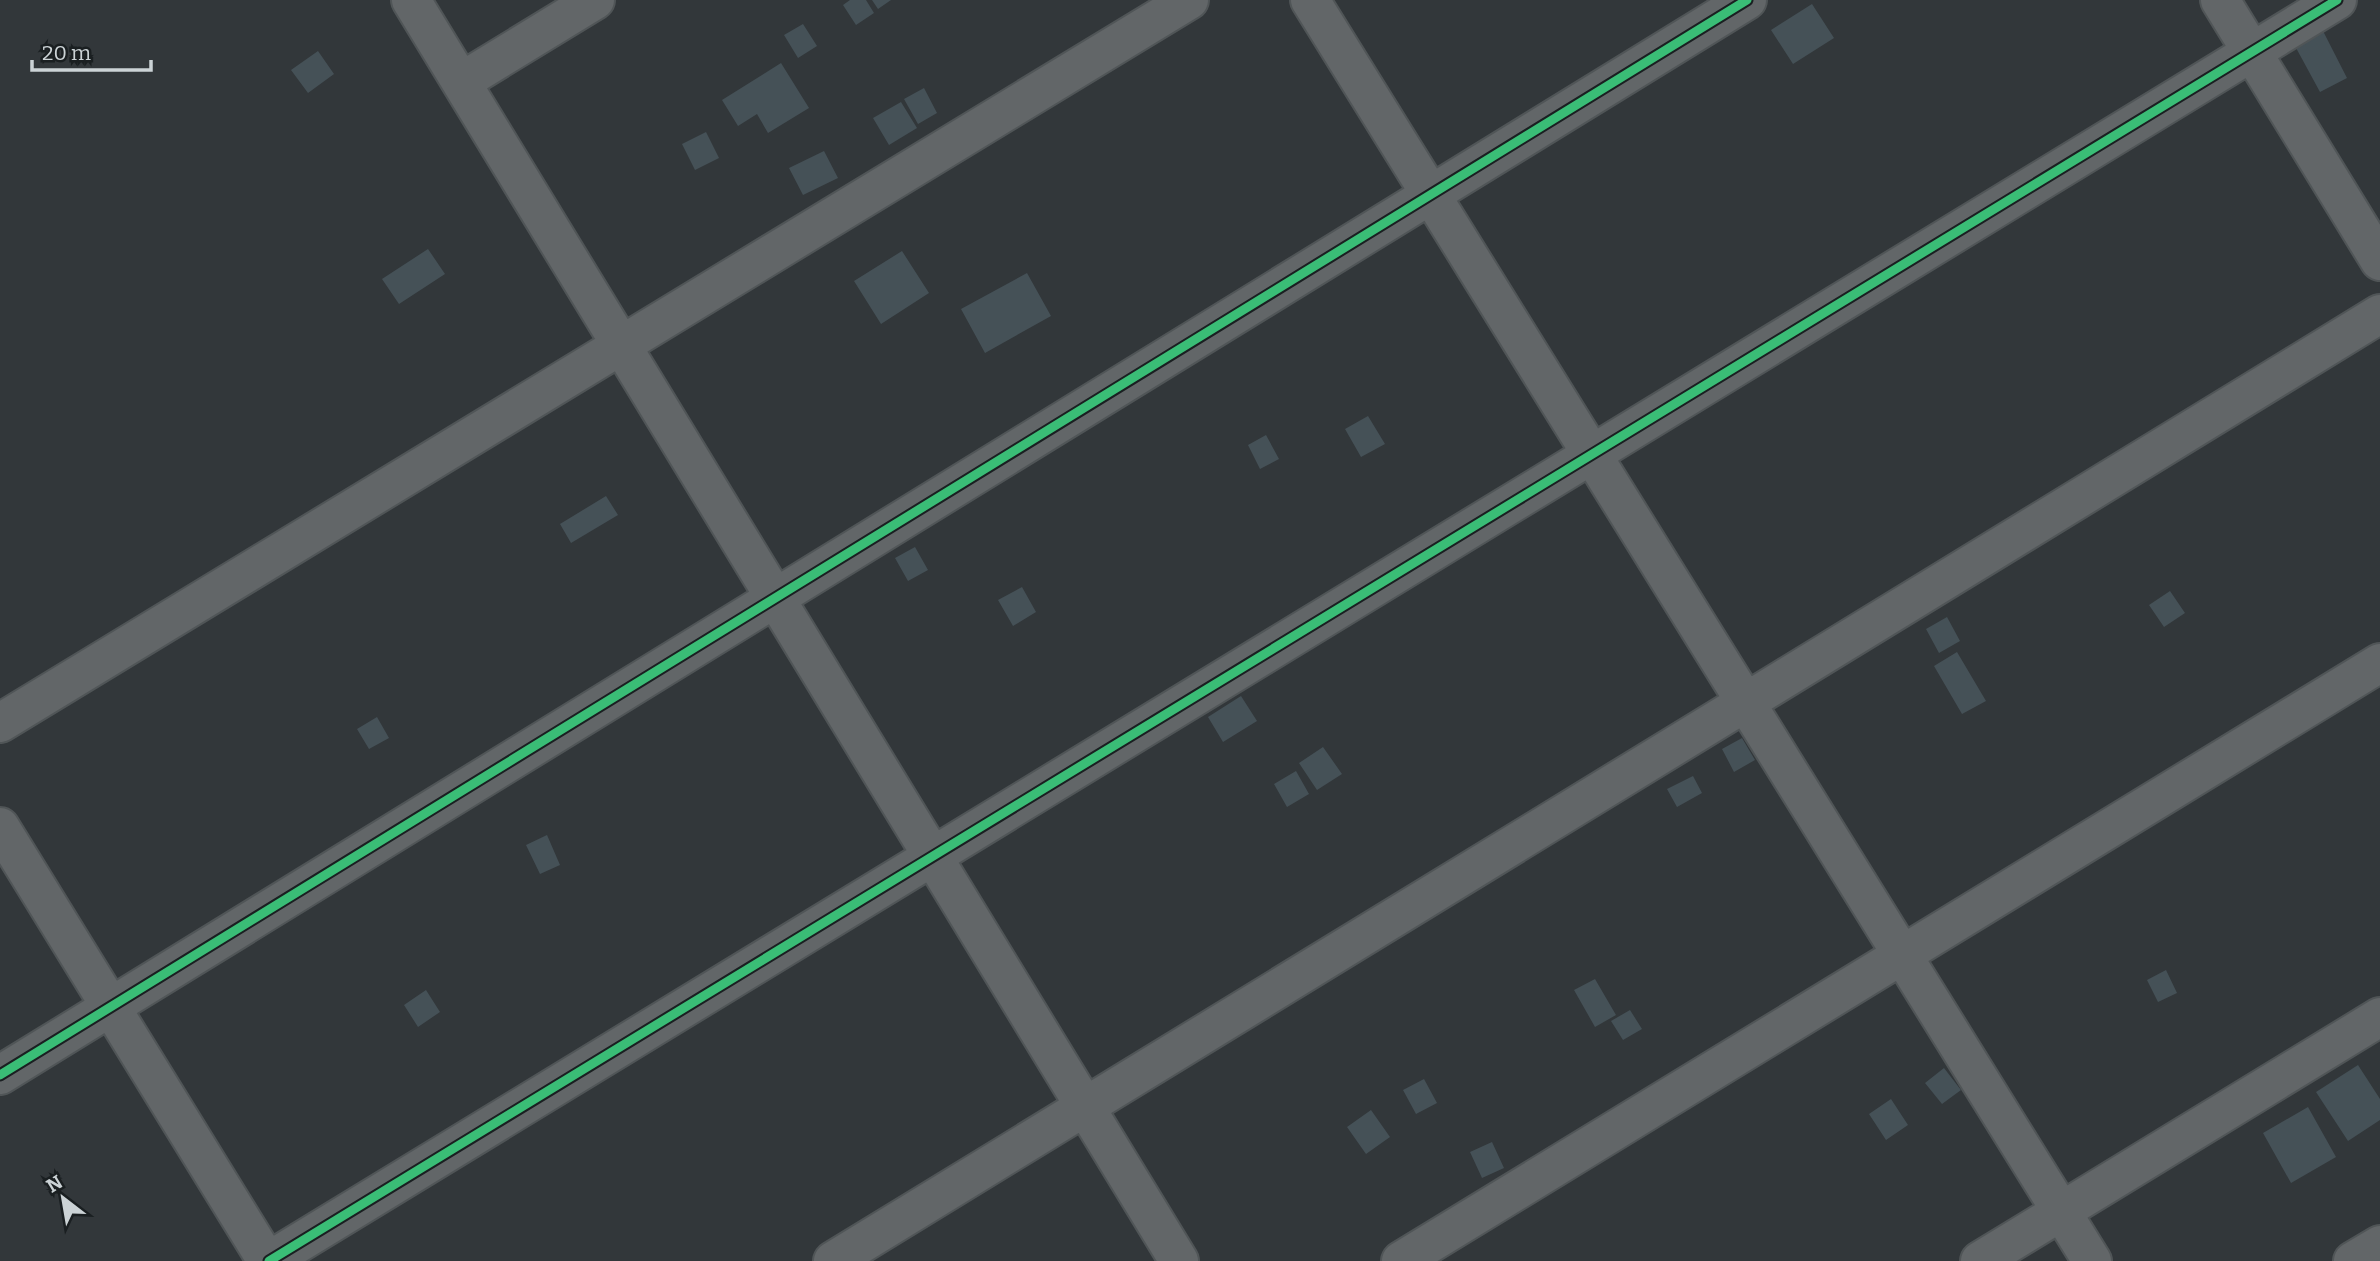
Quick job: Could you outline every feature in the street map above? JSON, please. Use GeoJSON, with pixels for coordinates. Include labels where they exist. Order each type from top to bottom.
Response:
{"type":"FeatureCollection","features":[{"type":"Feature","properties":{"kind":"street"},"geometry":{"type":"LineString","coordinates":[[411,0],[1179,1261]]}},
{"type":"Feature","properties":{"kind":"street"},"geometry":{"type":"LineString","coordinates":[[461,82],[595,0]]}},
{"type":"Feature","properties":{"kind":"street"},"geometry":{"type":"LineString","coordinates":[[0,723],[1189,0]]}},
{"type":"Feature","properties":{"kind":"street"},"geometry":{"type":"LineString","coordinates":[[1310,0],[2092,1261]]}},
{"type":"Feature","properties":{"kind":"street"},"geometry":{"type":"LineString","coordinates":[[0,1075],[1747,0]]}},
{"type":"Feature","properties":{"kind":"street"},"geometry":{"type":"LineString","coordinates":[[2220,0],[2380,261]]}},
{"type":"Feature","properties":{"kind":"street"},"geometry":{"type":"LineString","coordinates":[[0,827],[268,1261],[2337,0]]}},
{"type":"Feature","properties":{"kind":"street"},"geometry":{"type":"LineString","coordinates":[[833,1261],[2380,314]]}},
{"type":"Feature","properties":{"kind":"street"},"geometry":{"type":"LineString","coordinates":[[1401,1261],[2380,663]]}},
{"type":"Feature","properties":{"kind":"street"},"geometry":{"type":"LineString","coordinates":[[1980,1261],[2380,1017]]}},
{"type":"Feature","properties":{"kind":"street"},"geometry":{"type":"LineString","coordinates":[[2353,1261],[2380,1245]]}},
{"type":"Feature","properties":{"kind":"building"},"geometry":{"type":"Polygon","coordinates":[[[850,0],[866,0],[874,13],[856,25],[843,5],[850,0]]]}},
{"type":"Feature","properties":{"kind":"building"},"geometry":{"type":"Polygon","coordinates":[[[872,0],[891,0],[878,9],[872,0]]]}},
{"type":"Feature","properties":{"kind":"building"},"geometry":{"type":"Polygon","coordinates":[[[1812,4],[1834,38],[1793,64],[1771,30],[1812,4]]]}},
{"type":"Feature","properties":{"kind":"building"},"geometry":{"type":"Polygon","coordinates":[[[803,24],[817,46],[798,58],[784,35],[803,24]]]}},
{"type":"Feature","properties":{"kind":"building"},"geometry":{"type":"Polygon","coordinates":[[[2323,31],[2347,78],[2320,92],[2295,46],[2323,31]]]}},
{"type":"Feature","properties":{"kind":"building"},"geometry":{"type":"Polygon","coordinates":[[[318,51],[334,74],[308,93],[291,70],[318,51]]]}},
{"type":"Feature","properties":{"kind":"building"},"geometry":{"type":"Polygon","coordinates":[[[781,63],[809,108],[768,133],[757,114],[738,126],[722,100],[781,63]]]}},
{"type":"Feature","properties":{"kind":"building"},"geometry":{"type":"Polygon","coordinates":[[[924,88],[937,113],[918,124],[904,99],[924,88]]]}},
{"type":"Feature","properties":{"kind":"building"},"geometry":{"type":"Polygon","coordinates":[[[901,102],[917,128],[889,145],[873,118],[901,102]]]}},
{"type":"Feature","properties":{"kind":"building"},"geometry":{"type":"Polygon","coordinates":[[[706,132],[719,158],[695,170],[682,144],[706,132]]]}},
{"type":"Feature","properties":{"kind":"building"},"geometry":{"type":"Polygon","coordinates":[[[824,151],[838,178],[803,195],[789,168],[824,151]]]}},
{"type":"Feature","properties":{"kind":"building"},"geometry":{"type":"Polygon","coordinates":[[[428,249],[445,274],[399,304],[382,279],[428,249]]]}},
{"type":"Feature","properties":{"kind":"building"},"geometry":{"type":"Polygon","coordinates":[[[902,251],[929,293],[881,324],[854,281],[902,251]]]}},
{"type":"Feature","properties":{"kind":"building"},"geometry":{"type":"Polygon","coordinates":[[[1027,273],[1051,316],[985,353],[961,309],[1027,273]]]}},
{"type":"Feature","properties":{"kind":"building"},"geometry":{"type":"Polygon","coordinates":[[[1368,416],[1385,444],[1361,457],[1345,429],[1368,416]]]}},
{"type":"Feature","properties":{"kind":"building"},"geometry":{"type":"Polygon","coordinates":[[[1266,435],[1279,459],[1260,469],[1248,445],[1266,435]]]}},
{"type":"Feature","properties":{"kind":"building"},"geometry":{"type":"Polygon","coordinates":[[[606,496],[618,515],[571,543],[560,524],[606,496]]]}},
{"type":"Feature","properties":{"kind":"building"},"geometry":{"type":"Polygon","coordinates":[[[915,547],[928,570],[908,581],[895,558],[915,547]]]}},
{"type":"Feature","properties":{"kind":"building"},"geometry":{"type":"Polygon","coordinates":[[[1022,587],[1036,612],[1013,626],[998,600],[1022,587]]]}},
{"type":"Feature","properties":{"kind":"building"},"geometry":{"type":"Polygon","coordinates":[[[2170,591],[2185,613],[2164,627],[2149,605],[2170,591]]]}},
{"type":"Feature","properties":{"kind":"building"},"geometry":{"type":"Polygon","coordinates":[[[1947,617],[1960,641],[1939,653],[1926,629],[1947,617]]]}},
{"type":"Feature","properties":{"kind":"building"},"geometry":{"type":"Polygon","coordinates":[[[1957,652],[1986,701],[1962,714],[1934,666],[1957,652]]]}},
{"type":"Feature","properties":{"kind":"building"},"geometry":{"type":"Polygon","coordinates":[[[1241,696],[1257,721],[1223,742],[1208,717],[1241,696]]]}},
{"type":"Feature","properties":{"kind":"building"},"geometry":{"type":"Polygon","coordinates":[[[377,717],[389,738],[369,749],[357,729],[377,717]]]}},
{"type":"Feature","properties":{"kind":"building"},"geometry":{"type":"Polygon","coordinates":[[[1742,738],[1755,760],[1734,772],[1722,749],[1742,738]]]}},
{"type":"Feature","properties":{"kind":"building"},"geometry":{"type":"Polygon","coordinates":[[[1323,747],[1342,774],[1317,790],[1299,763],[1323,747]]]}},
{"type":"Feature","properties":{"kind":"building"},"geometry":{"type":"Polygon","coordinates":[[[1296,771],[1309,794],[1287,807],[1274,784],[1296,771]]]}},
{"type":"Feature","properties":{"kind":"building"},"geometry":{"type":"Polygon","coordinates":[[[1693,776],[1702,793],[1677,807],[1667,789],[1693,776]]]}},
{"type":"Feature","properties":{"kind":"building"},"geometry":{"type":"Polygon","coordinates":[[[547,835],[560,865],[540,874],[526,845],[547,835]]]}},
{"type":"Feature","properties":{"kind":"building"},"geometry":{"type":"Polygon","coordinates":[[[2166,970],[2177,993],[2158,1002],[2147,980],[2166,970]]]}},
{"type":"Feature","properties":{"kind":"building"},"geometry":{"type":"Polygon","coordinates":[[[1595,979],[1616,1015],[1595,1027],[1574,990],[1595,979]]]}},
{"type":"Feature","properties":{"kind":"building"},"geometry":{"type":"Polygon","coordinates":[[[426,990],[440,1012],[418,1027],[404,1005],[426,990]]]}},
{"type":"Feature","properties":{"kind":"building"},"geometry":{"type":"Polygon","coordinates":[[[1630,1010],[1642,1029],[1623,1040],[1611,1021],[1630,1010]]]}},
{"type":"Feature","properties":{"kind":"building"},"geometry":{"type":"Polygon","coordinates":[[[2358,1065],[2380,1099],[2380,1120],[2348,1141],[2316,1092],[2358,1065]]]}},
{"type":"Feature","properties":{"kind":"building"},"geometry":{"type":"Polygon","coordinates":[[[1944,1068],[1961,1090],[1942,1104],[1925,1083],[1944,1068]]]}},
{"type":"Feature","properties":{"kind":"building"},"geometry":{"type":"Polygon","coordinates":[[[1424,1079],[1437,1103],[1416,1114],[1403,1090],[1424,1079]]]}},
{"type":"Feature","properties":{"kind":"building"},"geometry":{"type":"Polygon","coordinates":[[[1891,1099],[1908,1125],[1886,1140],[1869,1114],[1891,1099]]]}},
{"type":"Feature","properties":{"kind":"building"},"geometry":{"type":"Polygon","coordinates":[[[2308,1107],[2336,1157],[2291,1183],[2263,1133],[2308,1107]]]}},
{"type":"Feature","properties":{"kind":"building"},"geometry":{"type":"Polygon","coordinates":[[[1371,1110],[1390,1137],[1366,1154],[1347,1127],[1371,1110]]]}},
{"type":"Feature","properties":{"kind":"building"},"geometry":{"type":"Polygon","coordinates":[[[1492,1142],[1504,1168],[1482,1178],[1470,1152],[1492,1142]]]}},
{"type":"Feature","properties":{"kind":"cycle path"},"geometry":{"type":"LineString","coordinates":[[0,1075],[1747,0]]}},
{"type":"Feature","properties":{"kind":"cycle path"},"geometry":{"type":"LineString","coordinates":[[269,1261],[2337,0]]}}]}
